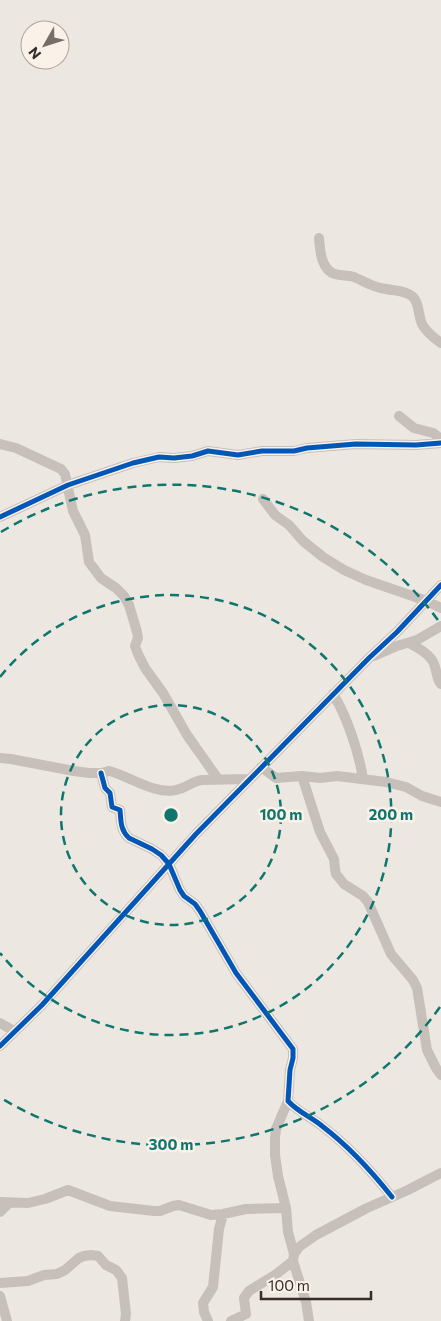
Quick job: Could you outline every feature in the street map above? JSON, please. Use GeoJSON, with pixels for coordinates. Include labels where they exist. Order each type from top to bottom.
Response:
{"type":"FeatureCollection","features":[{"type":"Feature","properties":{"kind":"street"},"geometry":{"type":"LineString","coordinates":[[319,238],[322,259],[328,270],[337,275],[352,276],[377,287],[400,290],[412,296],[416,302],[422,324],[431,336],[441,343]]}},
{"type":"Feature","properties":{"kind":"street"},"geometry":{"type":"LineString","coordinates":[[400,416],[414,428],[433,433],[441,439]]}},
{"type":"Feature","properties":{"kind":"street"},"geometry":{"type":"LineString","coordinates":[[0,517],[68,485],[133,463],[159,457],[185,457],[208,451],[238,455],[262,451],[294,451],[307,448],[356,444],[416,445],[441,443]]}},
{"type":"Feature","properties":{"kind":"street"},"geometry":{"type":"LineString","coordinates":[[0,444],[16,448],[61,469],[65,474],[73,510],[85,535],[89,562],[101,578],[124,596],[129,605],[137,632],[138,638],[135,646],[138,654],[164,693],[187,735],[218,779]]}},
{"type":"Feature","properties":{"kind":"street"},"geometry":{"type":"LineString","coordinates":[[263,499],[275,515],[290,525],[303,540],[323,557],[344,570],[441,608]]}},
{"type":"Feature","properties":{"kind":"street"},"geometry":{"type":"LineString","coordinates":[[0,1046],[42,1005],[196,834],[441,585]]}},
{"type":"Feature","properties":{"kind":"street"},"geometry":{"type":"LineString","coordinates":[[368,658],[417,640],[441,626]]}},
{"type":"Feature","properties":{"kind":"street"},"geometry":{"type":"LineString","coordinates":[[409,643],[434,662],[441,684]]}},
{"type":"Feature","properties":{"kind":"street"},"geometry":{"type":"LineString","coordinates":[[333,694],[341,709],[358,753],[364,779]]}},
{"type":"Feature","properties":{"kind":"street"},"geometry":{"type":"LineString","coordinates":[[0,758],[74,771],[101,773],[109,770],[160,791],[176,791],[196,781],[249,779]]}},
{"type":"Feature","properties":{"kind":"street"},"geometry":{"type":"LineString","coordinates":[[261,767],[276,778],[337,776],[406,787],[422,796],[441,802]]}},
{"type":"Feature","properties":{"kind":"street"},"geometry":{"type":"LineString","coordinates":[[101,773],[105,788],[110,795],[112,807],[120,810],[122,829],[125,834],[129,838],[157,852],[168,864],[180,890],[184,896],[195,904],[236,973],[292,1050],[294,1058],[290,1070],[288,1101],[276,1128],[277,1169],[286,1208],[293,1258],[310,1321]]}},
{"type":"Feature","properties":{"kind":"street"},"geometry":{"type":"LineString","coordinates":[[302,776],[320,832],[334,859],[336,874],[344,884],[363,896],[368,902],[391,954],[413,980],[417,988],[427,1050],[441,1075]]}},
{"type":"Feature","properties":{"kind":"street"},"geometry":{"type":"LineString","coordinates":[[0,1022],[14,1031]]}},
{"type":"Feature","properties":{"kind":"street"},"geometry":{"type":"LineString","coordinates":[[288,1101],[343,1144],[392,1197]]}},
{"type":"Feature","properties":{"kind":"street"},"geometry":{"type":"LineString","coordinates":[[231,1321],[246,1314],[244,1298],[249,1291],[275,1275],[293,1258],[304,1242],[367,1208],[441,1173]]}},
{"type":"Feature","properties":{"kind":"street"},"geometry":{"type":"LineString","coordinates":[[0,1212],[5,1203],[46,1199],[68,1190],[110,1206],[154,1211],[179,1205],[212,1215],[246,1209],[286,1208]]}},
{"type":"Feature","properties":{"kind":"street"},"geometry":{"type":"LineString","coordinates":[[208,1321],[203,1303],[213,1287],[219,1229],[223,1214]]}},
{"type":"Feature","properties":{"kind":"street"},"geometry":{"type":"LineString","coordinates":[[0,1283],[28,1281],[44,1275],[57,1274],[79,1258],[91,1255],[98,1256],[116,1270],[122,1278],[126,1314],[124,1321]]}},
{"type":"Feature","properties":{"kind":"street"},"geometry":{"type":"LineString","coordinates":[[0,1296],[7,1321]]}},
{"type":"Feature","properties":{"kind":"cycle path"},"geometry":{"type":"LineString","coordinates":[[0,517],[68,485],[133,463],[159,457],[192,456],[208,451],[238,455],[262,451],[294,451],[307,448],[356,444],[416,445],[441,443]]}},
{"type":"Feature","properties":{"kind":"cycle path"},"geometry":{"type":"LineString","coordinates":[[0,1046],[42,1005],[196,834],[369,658],[397,632],[441,585]]}},
{"type":"Feature","properties":{"kind":"cycle path"},"geometry":{"type":"LineString","coordinates":[[101,773],[105,788],[110,793],[112,807],[120,810],[122,825],[126,835],[161,855],[169,864],[184,896],[195,904],[200,911],[236,973],[293,1049],[288,1101],[350,1150],[392,1197]]}}]}
